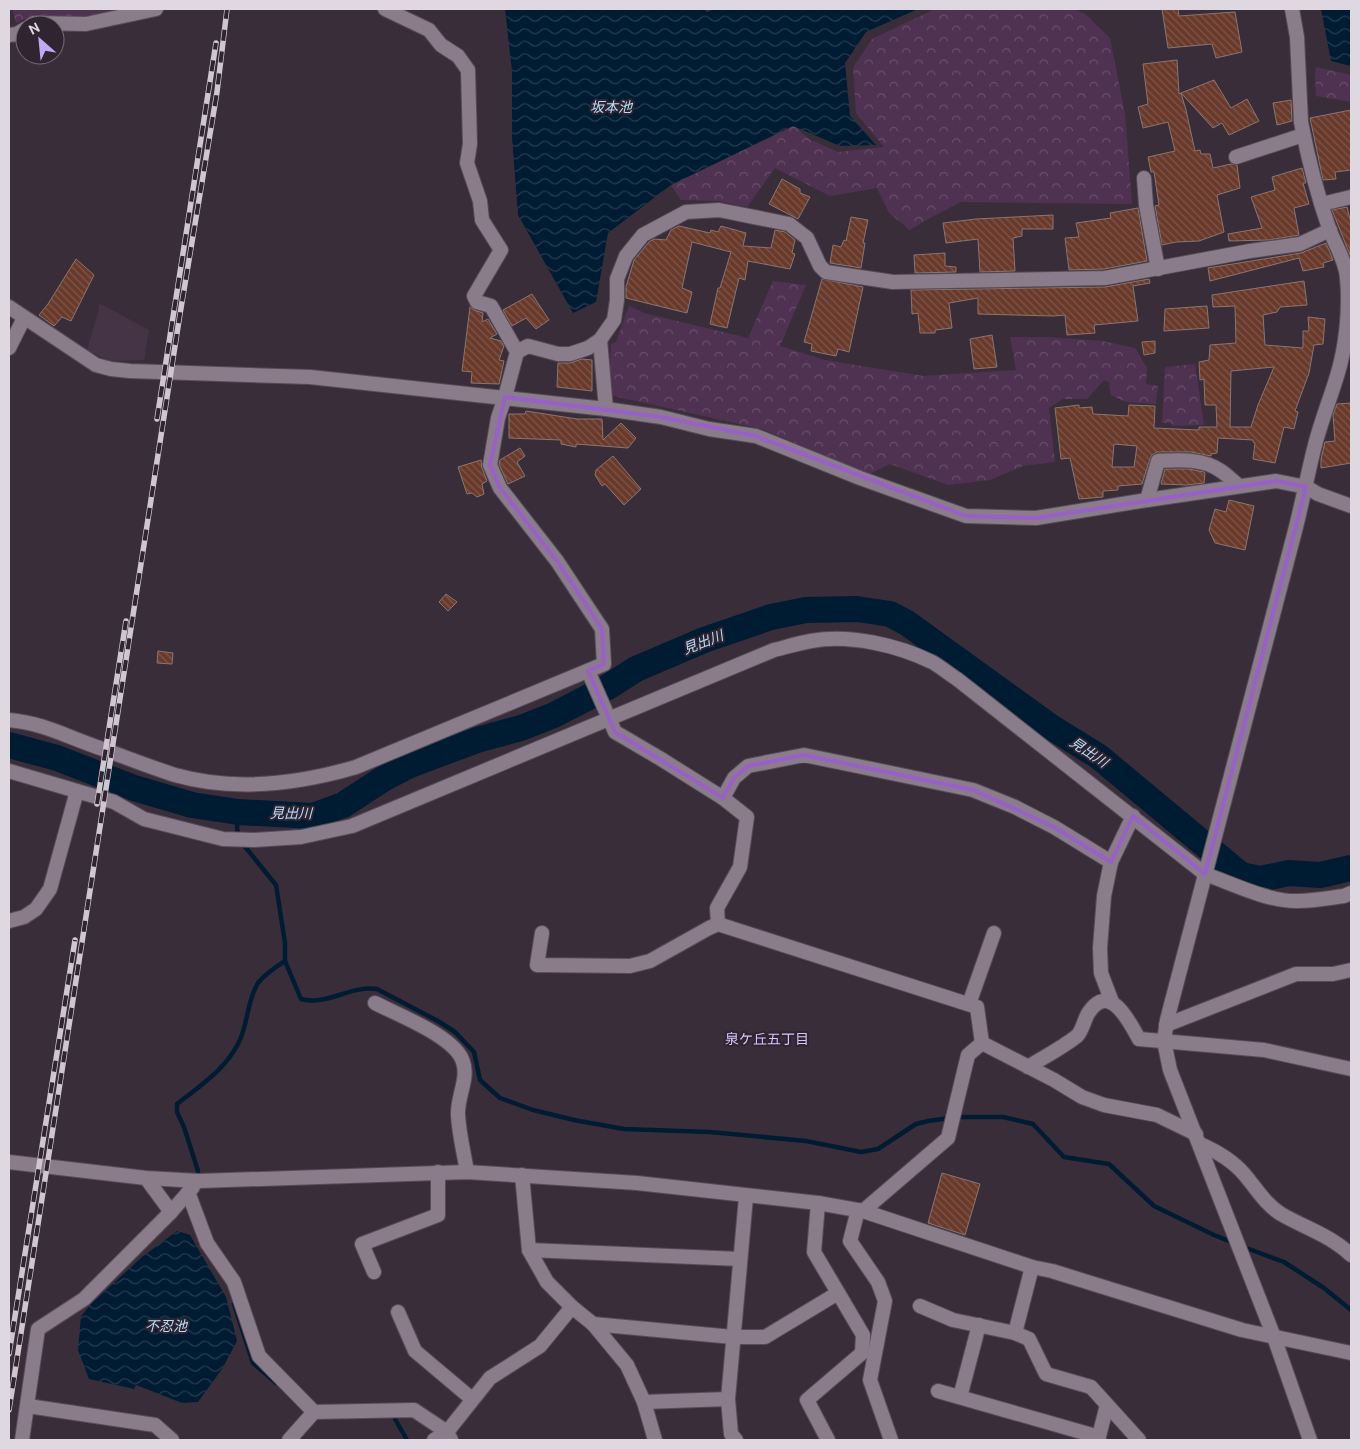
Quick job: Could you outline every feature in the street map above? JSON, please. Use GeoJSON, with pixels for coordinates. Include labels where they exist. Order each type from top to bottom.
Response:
{"type":"FeatureCollection","features":[{"type":"Feature","properties":{"kind":"street"},"geometry":{"type":"LineString","coordinates":[[65,24],[86,24],[156,9]]}},
{"type":"Feature","properties":{"kind":"street"},"geometry":{"type":"LineString","coordinates":[[9,720],[27,722],[58,731],[176,775],[222,784],[249,786],[300,780],[333,774],[356,767],[604,664],[602,629],[557,561],[500,488],[490,465],[498,418],[516,352],[491,306],[477,302],[474,296],[501,250],[482,220],[480,201],[467,163],[470,144],[468,70],[458,56],[441,45],[429,30],[385,9]]}},
{"type":"Feature","properties":{"kind":"street"},"geometry":{"type":"LineString","coordinates":[[1292,9],[1297,37],[1301,122],[1308,158],[1330,230],[1341,256],[1347,277],[1344,352],[1315,444],[1306,487],[1166,1025],[1164,1041],[1170,1070],[1274,1337],[1310,1440]]}},
{"type":"Feature","properties":{"kind":"street"},"geometry":{"type":"LineString","coordinates":[[1236,156],[1304,135]]}},
{"type":"Feature","properties":{"kind":"street"},"geometry":{"type":"LineString","coordinates":[[1144,178],[1146,205],[1158,269]]}},
{"type":"Feature","properties":{"kind":"street"},"geometry":{"type":"LineString","coordinates":[[1322,204],[1351,197]]}},
{"type":"Feature","properties":{"kind":"street"},"geometry":{"type":"LineString","coordinates":[[516,352],[528,346],[558,354],[570,354],[588,348],[600,340],[614,320],[617,300],[617,279],[626,256],[643,235],[686,212],[719,210],[789,224],[807,238],[820,266],[826,272],[893,282],[1105,278],[1250,251],[1300,244],[1330,230]]}},
{"type":"Feature","properties":{"kind":"street"},"geometry":{"type":"LineString","coordinates":[[9,307],[96,365],[111,369],[310,377],[505,397],[661,417],[709,429],[756,436],[860,478],[966,516],[1036,518],[1276,481],[1306,487],[1318,494],[1351,506]]}},
{"type":"Feature","properties":{"kind":"street"},"geometry":{"type":"LineString","coordinates":[[9,348],[24,318]]}},
{"type":"Feature","properties":{"kind":"street"},"geometry":{"type":"LineString","coordinates":[[600,340],[606,409]]}},
{"type":"Feature","properties":{"kind":"street"},"geometry":{"type":"LineString","coordinates":[[1147,500],[1158,462],[1182,460],[1206,464],[1220,470],[1239,486]]}},
{"type":"Feature","properties":{"kind":"street"},"geometry":{"type":"LineString","coordinates":[[9,771],[114,802],[144,819],[222,839],[254,840],[301,837],[352,826],[774,650],[812,640],[843,639],[905,651],[933,663],[957,679],[1205,874],[1241,888],[1278,899],[1297,901],[1344,896],[1351,893]]}},
{"type":"Feature","properties":{"kind":"street"},"geometry":{"type":"LineString","coordinates":[[588,672],[615,732],[724,798],[747,817],[740,866],[717,908],[718,924]]}},
{"type":"Feature","properties":{"kind":"street"},"geometry":{"type":"LineString","coordinates":[[724,798],[734,778],[748,766],[804,755],[974,790],[1054,826],[1111,862]]}},
{"type":"Feature","properties":{"kind":"street"},"geometry":{"type":"LineString","coordinates":[[9,921],[24,917],[36,909],[50,889],[77,791]]}},
{"type":"Feature","properties":{"kind":"street"},"geometry":{"type":"LineString","coordinates":[[1133,816],[1111,862],[1104,896],[1100,948],[1101,973],[1112,1002],[1123,1012],[1139,1039],[1264,1050],[1351,1069]]}},
{"type":"Feature","properties":{"kind":"street"},"geometry":{"type":"LineString","coordinates":[[542,933],[537,965],[630,966],[650,961],[718,924],[977,1006],[982,1043]]}},
{"type":"Feature","properties":{"kind":"street"},"geometry":{"type":"LineString","coordinates":[[969,1004],[994,933]]}},
{"type":"Feature","properties":{"kind":"street"},"geometry":{"type":"LineString","coordinates":[[1166,1025],[1296,974],[1333,974],[1351,970]]}},
{"type":"Feature","properties":{"kind":"street"},"geometry":{"type":"LineString","coordinates":[[1028,1067],[1078,1034],[1089,1011],[1095,1006],[1101,1002],[1112,1002]]}},
{"type":"Feature","properties":{"kind":"street"},"geometry":{"type":"LineString","coordinates":[[375,1003],[438,1035],[454,1047],[463,1061],[465,1073],[460,1091],[458,1114],[467,1172]]}},
{"type":"Feature","properties":{"kind":"street"},"geometry":{"type":"LineString","coordinates":[[982,1043],[1054,1080],[1082,1098],[1104,1105],[1157,1115],[1198,1138],[1243,1172],[1264,1199],[1280,1213],[1322,1233],[1351,1255]]}},
{"type":"Feature","properties":{"kind":"street"},"geometry":{"type":"LineString","coordinates":[[891,1440],[870,1380],[886,1301],[878,1282],[850,1241],[861,1210],[948,1138],[968,1055],[982,1043]]}},
{"type":"Feature","properties":{"kind":"street"},"geometry":{"type":"LineString","coordinates":[[9,1162],[146,1178],[199,1181],[438,1172],[522,1174],[637,1183],[861,1210],[1032,1267],[1052,1271],[1242,1330],[1351,1353]]}},
{"type":"Feature","properties":{"kind":"street"},"geometry":{"type":"LineString","coordinates":[[374,1272],[362,1244],[438,1216],[438,1172]]}},
{"type":"Feature","properties":{"kind":"street"},"geometry":{"type":"LineString","coordinates":[[522,1174],[529,1250],[548,1282],[572,1308],[593,1324],[627,1365],[644,1402],[655,1440]]}},
{"type":"Feature","properties":{"kind":"street"},"geometry":{"type":"LineString","coordinates":[[146,1178],[171,1212]]}},
{"type":"Feature","properties":{"kind":"street"},"geometry":{"type":"LineString","coordinates":[[22,1440],[38,1330],[84,1299],[171,1212],[199,1181]]}},
{"type":"Feature","properties":{"kind":"street"},"geometry":{"type":"LineString","coordinates":[[188,1192],[207,1243],[234,1282],[259,1356],[314,1412],[414,1410],[449,1436]]}},
{"type":"Feature","properties":{"kind":"street"},"geometry":{"type":"LineString","coordinates":[[730,1438],[728,1399],[746,1197]]}},
{"type":"Feature","properties":{"kind":"street"},"geometry":{"type":"LineString","coordinates":[[818,1204],[814,1252],[863,1336],[862,1353],[807,1400],[828,1440]]}},
{"type":"Feature","properties":{"kind":"street"},"geometry":{"type":"LineString","coordinates":[[529,1250],[740,1260]]}},
{"type":"Feature","properties":{"kind":"street"},"geometry":{"type":"LineString","coordinates":[[1014,1333],[1032,1267]]}},
{"type":"Feature","properties":{"kind":"street"},"geometry":{"type":"LineString","coordinates":[[593,1324],[733,1337],[765,1337],[838,1293]]}},
{"type":"Feature","properties":{"kind":"street"},"geometry":{"type":"LineString","coordinates":[[920,1306],[953,1320],[1029,1338],[1046,1374],[1091,1387],[1139,1440]]}},
{"type":"Feature","properties":{"kind":"street"},"geometry":{"type":"LineString","coordinates":[[434,1440],[449,1436],[472,1399],[490,1378],[540,1346],[572,1308]]}},
{"type":"Feature","properties":{"kind":"street"},"geometry":{"type":"LineString","coordinates":[[398,1312],[415,1352],[472,1399]]}},
{"type":"Feature","properties":{"kind":"street"},"geometry":{"type":"LineString","coordinates":[[960,1397],[979,1325]]}},
{"type":"Feature","properties":{"kind":"street"},"geometry":{"type":"LineString","coordinates":[[938,1391],[1098,1438],[1107,1405]]}},
{"type":"Feature","properties":{"kind":"street"},"geometry":{"type":"LineString","coordinates":[[644,1402],[728,1399]]}},
{"type":"Feature","properties":{"kind":"street"},"geometry":{"type":"LineString","coordinates":[[28,1406],[155,1425],[172,1440]]}},
{"type":"Feature","properties":{"kind":"street"},"geometry":{"type":"LineString","coordinates":[[289,1440],[314,1412]]}},
{"type":"Feature","properties":{"kind":"highlighted area"},"geometry":{"type":"Polygon","coordinates":[[[505,397],[661,417],[756,436],[966,516],[1036,518],[1276,481],[1306,487],[1205,874],[1133,816],[1111,862],[1054,827],[973,790],[804,755],[748,766],[734,778],[723,798],[615,732],[588,671],[604,664],[602,629],[557,561],[500,488],[490,465],[505,397]]]}},
{"type":"Feature","properties":{"kind":"shaded area"},"geometry":{"type":"Polygon","coordinates":[[[99,303],[149,330],[144,360],[110,361],[87,350],[98,313],[99,303]]]}},
{"type":"Feature","properties":{"kind":"green space"},"geometry":{"type":"Polygon","coordinates":[[[12,9],[133,9],[88,19],[65,19],[65,15],[15,15],[15,20],[12,9]]]}},
{"type":"Feature","properties":{"kind":"green space"},"geometry":{"type":"Polygon","coordinates":[[[935,9],[1074,9],[1085,14],[1110,38],[1125,114],[1132,204],[961,202],[910,230],[889,213],[877,188],[830,196],[775,168],[747,207],[719,201],[681,200],[671,185],[793,125],[809,139],[838,152],[884,147],[856,113],[853,68],[872,39],[935,9]]]}},
{"type":"Feature","properties":{"kind":"green space"},"geometry":{"type":"Polygon","coordinates":[[[1316,67],[1351,75],[1351,102],[1316,96],[1316,67]]]}},
{"type":"Feature","properties":{"kind":"green space"},"geometry":{"type":"Polygon","coordinates":[[[773,281],[806,285],[780,346],[825,360],[923,376],[1016,370],[1010,337],[1049,337],[1102,341],[1135,348],[1147,368],[1146,384],[1158,386],[1156,404],[1126,402],[1111,395],[1109,382],[1104,380],[1087,399],[1063,399],[1049,408],[1055,462],[1023,466],[990,480],[948,485],[890,464],[869,474],[762,429],[609,395],[611,344],[616,342],[629,306],[644,313],[748,338],[773,281]]]}},
{"type":"Feature","properties":{"kind":"green space"},"geometry":{"type":"Polygon","coordinates":[[[1195,364],[1204,425],[1172,426],[1171,423],[1162,423],[1165,367],[1195,364]]]}},
{"type":"Feature","properties":{"kind":"water","name":"坂本池"},"geometry":{"type":"Polygon","coordinates":[[[505,9],[704,9],[707,12],[714,9],[918,9],[866,32],[845,63],[850,116],[876,145],[840,146],[793,126],[671,185],[608,233],[596,302],[573,313],[518,215],[512,137],[512,72],[505,9]]]}},
{"type":"Feature","properties":{"kind":"water"},"geometry":{"type":"Polygon","coordinates":[[[1321,9],[1351,9],[1351,66],[1331,61],[1321,9]]]}},
{"type":"Feature","properties":{"kind":"water","name":"不忍池"},"geometry":{"type":"Polygon","coordinates":[[[177,1231],[190,1235],[226,1297],[237,1341],[222,1369],[198,1402],[182,1403],[136,1385],[134,1389],[89,1379],[78,1350],[81,1316],[91,1304],[142,1257],[177,1231]]]}},
{"type":"Feature","properties":{"kind":"building"},"geometry":{"type":"Polygon","coordinates":[[[1162,9],[1178,9],[1179,16],[1235,12],[1242,52],[1216,58],[1212,44],[1168,48],[1162,9]]]}},
{"type":"Feature","properties":{"kind":"building"},"geometry":{"type":"Polygon","coordinates":[[[1177,60],[1179,94],[1181,93],[1186,110],[1195,151],[1200,150],[1201,154],[1210,154],[1213,168],[1231,164],[1237,165],[1240,188],[1217,195],[1224,232],[1199,241],[1162,245],[1155,206],[1159,205],[1154,172],[1151,172],[1148,157],[1175,151],[1168,122],[1143,128],[1138,107],[1148,104],[1143,64],[1177,60]]]}},
{"type":"Feature","properties":{"kind":"building"},"geometry":{"type":"Polygon","coordinates":[[[1214,80],[1231,108],[1247,99],[1259,121],[1229,135],[1222,123],[1213,128],[1181,93],[1214,80]]]}},
{"type":"Feature","properties":{"kind":"building"},"geometry":{"type":"Polygon","coordinates":[[[1291,100],[1292,121],[1277,125],[1273,103],[1291,100]]]}},
{"type":"Feature","properties":{"kind":"building"},"geometry":{"type":"Polygon","coordinates":[[[1351,110],[1351,170],[1335,172],[1336,179],[1323,180],[1310,118],[1351,110]]]}},
{"type":"Feature","properties":{"kind":"building"},"geometry":{"type":"Polygon","coordinates":[[[1302,168],[1306,183],[1303,183],[1309,204],[1294,208],[1299,235],[1269,240],[1229,241],[1228,234],[1262,228],[1251,197],[1275,190],[1272,177],[1302,168]]]}},
{"type":"Feature","properties":{"kind":"building"},"geometry":{"type":"Polygon","coordinates":[[[782,179],[800,189],[800,193],[810,197],[798,219],[769,204],[782,179]]]}},
{"type":"Feature","properties":{"kind":"building"},"geometry":{"type":"Polygon","coordinates":[[[1347,207],[1351,223],[1350,255],[1332,210],[1347,207]]]}},
{"type":"Feature","properties":{"kind":"building"},"geometry":{"type":"Polygon","coordinates":[[[1138,208],[1147,261],[1104,269],[1069,270],[1065,238],[1079,237],[1076,223],[1111,218],[1110,213],[1138,208]]]}},
{"type":"Feature","properties":{"kind":"building"},"geometry":{"type":"Polygon","coordinates":[[[1053,215],[1053,229],[1022,229],[1022,236],[1013,238],[1015,271],[980,272],[978,239],[946,243],[943,223],[976,219],[1053,215]]]}},
{"type":"Feature","properties":{"kind":"building"},"geometry":{"type":"Polygon","coordinates":[[[851,217],[868,220],[863,243],[865,243],[861,268],[830,263],[833,245],[841,247],[844,240],[846,241],[851,217]]]}},
{"type":"Feature","properties":{"kind":"building"},"geometry":{"type":"Polygon","coordinates":[[[679,226],[710,233],[711,230],[718,232],[721,226],[746,233],[743,246],[771,248],[775,230],[785,232],[795,240],[792,253],[795,254],[790,269],[748,261],[745,280],[739,278],[727,328],[710,324],[718,288],[720,288],[731,252],[692,242],[682,288],[692,292],[687,313],[626,298],[626,287],[634,260],[649,242],[654,239],[666,240],[671,230],[679,226]]]}},
{"type":"Feature","properties":{"kind":"building"},"geometry":{"type":"Polygon","coordinates":[[[1326,243],[1333,260],[1323,263],[1324,267],[1303,271],[1299,258],[1210,281],[1208,268],[1301,253],[1326,243]]]}},
{"type":"Feature","properties":{"kind":"building"},"geometry":{"type":"Polygon","coordinates":[[[945,253],[945,266],[956,267],[956,272],[915,273],[914,255],[945,253]]]}},
{"type":"Feature","properties":{"kind":"building"},"geometry":{"type":"Polygon","coordinates":[[[76,259],[94,275],[71,321],[62,317],[54,326],[39,315],[76,259]]]}},
{"type":"Feature","properties":{"kind":"building"},"geometry":{"type":"Polygon","coordinates":[[[822,279],[863,287],[849,352],[838,349],[836,356],[811,351],[812,344],[804,342],[822,279]]]}},
{"type":"Feature","properties":{"kind":"building"},"geometry":{"type":"Polygon","coordinates":[[[1149,279],[1150,283],[1133,286],[1138,321],[1094,325],[1095,333],[1067,335],[1065,315],[978,314],[978,298],[949,303],[952,328],[935,330],[935,333],[920,333],[918,313],[912,314],[911,290],[1105,287],[1149,279]]]}},
{"type":"Feature","properties":{"kind":"building"},"geometry":{"type":"Polygon","coordinates":[[[1304,281],[1307,305],[1280,307],[1277,312],[1263,315],[1265,345],[1303,348],[1303,331],[1309,331],[1308,317],[1325,319],[1323,344],[1314,345],[1309,373],[1295,411],[1298,412],[1294,429],[1284,427],[1275,463],[1253,459],[1255,443],[1253,440],[1218,438],[1217,453],[1211,454],[1211,456],[1191,452],[1157,452],[1150,459],[1142,484],[1118,486],[1118,490],[1103,491],[1103,497],[1079,499],[1070,458],[1061,459],[1055,408],[1079,405],[1079,408],[1092,407],[1093,414],[1128,416],[1129,405],[1155,406],[1154,428],[1199,430],[1199,427],[1217,427],[1216,405],[1205,405],[1204,379],[1200,380],[1199,362],[1209,360],[1210,345],[1236,343],[1235,306],[1213,307],[1212,295],[1304,281]],[[1274,367],[1231,371],[1230,427],[1251,427],[1274,367]],[[1114,444],[1112,467],[1134,467],[1137,446],[1114,444]]]}},
{"type":"Feature","properties":{"kind":"building"},"geometry":{"type":"Polygon","coordinates":[[[532,294],[549,320],[536,329],[526,318],[512,326],[503,310],[532,294]]]}},
{"type":"Feature","properties":{"kind":"building"},"geometry":{"type":"Polygon","coordinates":[[[1207,306],[1209,328],[1164,331],[1165,309],[1207,306]]]}},
{"type":"Feature","properties":{"kind":"building"},"geometry":{"type":"Polygon","coordinates":[[[470,307],[483,313],[482,322],[488,319],[497,334],[490,338],[501,341],[504,346],[499,360],[504,361],[499,384],[471,383],[472,372],[462,371],[470,307]]]}},
{"type":"Feature","properties":{"kind":"building"},"geometry":{"type":"Polygon","coordinates":[[[992,335],[997,367],[974,369],[970,339],[992,335]]]}},
{"type":"Feature","properties":{"kind":"building"},"geometry":{"type":"Polygon","coordinates":[[[1155,341],[1155,353],[1144,355],[1142,342],[1155,341]]]}},
{"type":"Feature","properties":{"kind":"building"},"geometry":{"type":"Polygon","coordinates":[[[582,359],[592,360],[592,391],[557,387],[558,363],[570,363],[582,359]]]}},
{"type":"Feature","properties":{"kind":"building"},"geometry":{"type":"Polygon","coordinates":[[[1351,403],[1351,463],[1321,468],[1325,442],[1335,441],[1333,415],[1337,404],[1351,403]]]}},
{"type":"Feature","properties":{"kind":"building"},"geometry":{"type":"Polygon","coordinates":[[[526,411],[577,419],[602,419],[603,440],[621,423],[636,438],[628,448],[576,444],[576,447],[561,444],[561,440],[509,438],[509,414],[525,414],[526,411]]]}},
{"type":"Feature","properties":{"kind":"building"},"geometry":{"type":"Polygon","coordinates":[[[520,448],[525,456],[517,462],[525,476],[508,484],[499,464],[500,460],[520,448]]]}},
{"type":"Feature","properties":{"kind":"building"},"geometry":{"type":"Polygon","coordinates":[[[613,456],[641,489],[624,505],[605,484],[602,486],[595,475],[596,470],[613,456]]]}},
{"type":"Feature","properties":{"kind":"building"},"geometry":{"type":"Polygon","coordinates":[[[481,460],[487,481],[482,484],[484,494],[477,497],[472,493],[467,494],[458,467],[481,460]]]}},
{"type":"Feature","properties":{"kind":"building"},"geometry":{"type":"Polygon","coordinates":[[[1165,469],[1189,469],[1204,472],[1204,483],[1187,485],[1161,484],[1165,469]]]}},
{"type":"Feature","properties":{"kind":"building"},"geometry":{"type":"Polygon","coordinates":[[[1229,500],[1254,506],[1245,550],[1215,543],[1209,530],[1215,509],[1226,512],[1229,500]]]}},
{"type":"Feature","properties":{"kind":"building"},"geometry":{"type":"Polygon","coordinates":[[[446,594],[457,602],[448,611],[439,602],[446,594]]]}},
{"type":"Feature","properties":{"kind":"building"},"geometry":{"type":"Polygon","coordinates":[[[158,651],[173,653],[172,664],[157,663],[158,651]]]}},
{"type":"Feature","properties":{"kind":"building"},"geometry":{"type":"Polygon","coordinates":[[[942,1173],[980,1184],[965,1235],[928,1223],[942,1173]]]}},
{"type":"Feature","properties":{"kind":"waterway","name":"見出川"},"geometry":{"type":"LineString","coordinates":[[9,745],[57,758],[134,788],[192,805],[238,812],[313,816],[343,805],[383,779],[410,765],[477,740],[521,728],[554,715],[608,687],[636,669],[704,640],[771,617],[806,610],[857,609],[890,614],[907,623],[1051,727],[1098,756],[1241,875],[1260,879],[1289,873],[1320,875],[1351,868]]}},
{"type":"Feature","properties":{"kind":"waterway"},"geometry":{"type":"LineString","coordinates":[[238,812],[237,829],[242,843],[276,885],[285,943],[285,961],[301,999],[320,1000],[358,990],[377,989],[455,1032],[474,1052],[480,1080],[500,1098],[533,1110],[624,1129],[710,1132],[806,1141],[861,1152],[878,1149],[916,1124],[928,1121],[957,1117],[1003,1117],[1033,1124],[1064,1157],[1109,1164],[1154,1206],[1234,1243]]}},
{"type":"Feature","properties":{"kind":"waterway"},"geometry":{"type":"LineString","coordinates":[[198,1171],[184,1127],[177,1112],[177,1104],[212,1076],[227,1061],[242,1035],[254,990],[258,983],[285,961]]}},
{"type":"Feature","properties":{"kind":"waterway"},"geometry":{"type":"LineString","coordinates":[[1241,1246],[1284,1262],[1324,1288],[1351,1310]]}},
{"type":"Feature","properties":{"kind":"waterway"},"geometry":{"type":"LineString","coordinates":[[234,1304],[253,1363],[276,1383]]}},
{"type":"Feature","properties":{"kind":"waterway"},"geometry":{"type":"LineString","coordinates":[[395,1419],[407,1440]]}},
{"type":"Feature","properties":{"kind":"railway"},"geometry":{"type":"LineString","coordinates":[[9,1410],[180,314],[217,92],[227,9]]}},
{"type":"Feature","properties":{"kind":"railway"},"geometry":{"type":"LineString","coordinates":[[157,419],[216,43]]}},
{"type":"Feature","properties":{"kind":"railway"},"geometry":{"type":"LineString","coordinates":[[97,804],[126,621]]}},
{"type":"Feature","properties":{"kind":"railway"},"geometry":{"type":"LineString","coordinates":[[9,1354],[75,940]]}},
{"type":"Feature","properties":{"kind":"district","name":"泉ケ丘五丁目"},"geometry":{"type":"Point","coordinates":[767,1039]}}]}
